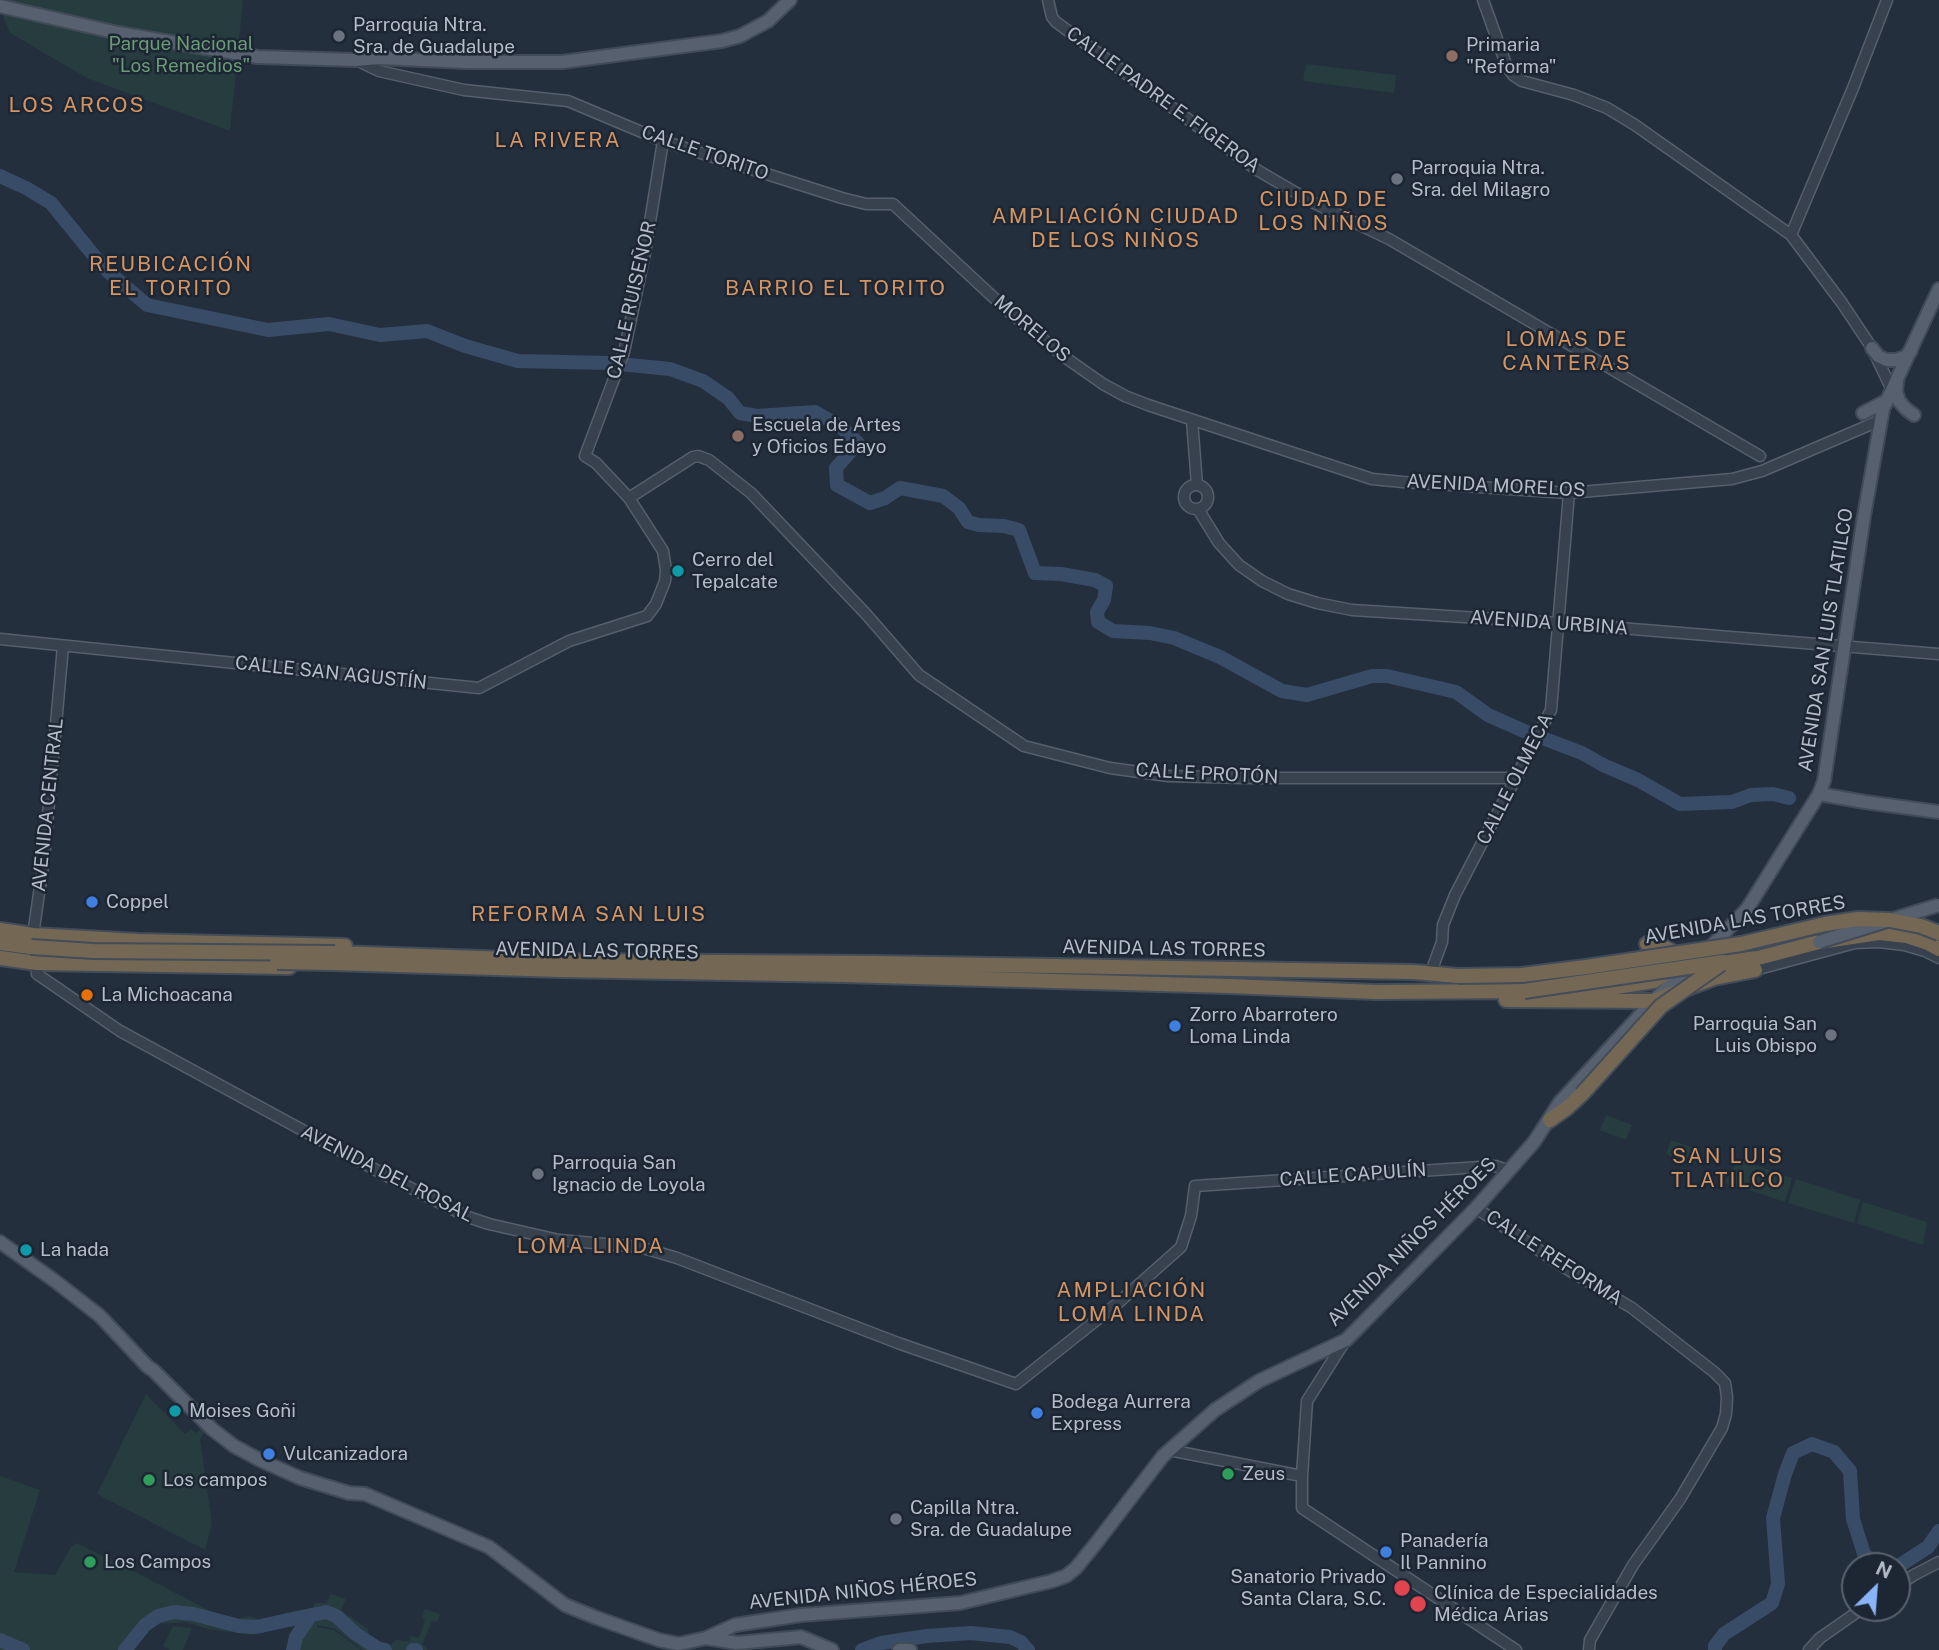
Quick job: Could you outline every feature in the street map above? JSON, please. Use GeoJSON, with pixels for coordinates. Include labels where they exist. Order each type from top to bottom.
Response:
{"type":"FeatureCollection","features":[{"type":"Feature","properties":{"kind":"highway","name":"AVENIDA LAS TORRES"},"geometry":{"type":"LineString","coordinates":[[380,958],[873,963],[893,954],[1022,958],[1044,966],[1431,972],[1458,976],[1522,975],[1741,944],[1858,919],[1890,920],[1921,926],[1939,933]]}},
{"type":"Feature","properties":{"kind":"highway"},"geometry":{"type":"LineString","coordinates":[[0,930],[33,935],[138,941],[351,946],[380,958]]}},
{"type":"Feature","properties":{"kind":"highway","name":"AVENIDA LAS TORRES"},"geometry":{"type":"LineString","coordinates":[[380,958],[561,971],[830,975],[1527,995],[1758,958],[1819,942],[1879,933],[1907,936],[1939,948]]}},
{"type":"Feature","properties":{"kind":"highway"},"geometry":{"type":"LineString","coordinates":[[0,943],[93,951],[334,958]]}},
{"type":"Feature","properties":{"kind":"highway"},"geometry":{"type":"LineString","coordinates":[[1527,995],[1654,981],[1670,968],[1672,952],[1647,944]]}},
{"type":"Feature","properties":{"kind":"highway"},"geometry":{"type":"LineString","coordinates":[[0,952],[86,960],[380,958]]}},
{"type":"Feature","properties":{"kind":"highway"},"geometry":{"type":"LineString","coordinates":[[0,958],[37,963],[356,968],[380,958]]}},
{"type":"Feature","properties":{"kind":"highway"},"geometry":{"type":"LineString","coordinates":[[1549,1120],[1582,1094],[1661,1006],[1723,962]]}},
{"type":"Feature","properties":{"kind":"highway"},"geometry":{"type":"LineString","coordinates":[[1527,995],[1653,1001],[1714,978],[1755,970]]}},
{"type":"Feature","properties":{"kind":"highway"},"geometry":{"type":"LineString","coordinates":[[1632,985],[1649,994],[1653,1001]]}},
{"type":"Feature","properties":{"kind":"main road"},"geometry":{"type":"LineString","coordinates":[[0,6],[118,33],[258,57],[562,62],[722,41],[740,36],[768,21],[790,0]]}},
{"type":"Feature","properties":{"kind":"main road","name":"AVENIDA SAN LUIS TLATILCO"},"geometry":{"type":"LineString","coordinates":[[1549,1120],[1560,1102],[1653,1001],[1723,936],[1747,909],[1819,794],[1827,766],[1881,420],[1939,289]]}},
{"type":"Feature","properties":{"kind":"main road"},"geometry":{"type":"LineString","coordinates":[[1872,348],[1878,356],[1886,360],[1905,357],[1911,351]]}},
{"type":"Feature","properties":{"kind":"main road"},"geometry":{"type":"LineString","coordinates":[[1863,412],[1892,390],[1896,391],[1899,401],[1914,415]]}},
{"type":"Feature","properties":{"kind":"main road"},"geometry":{"type":"LineString","coordinates":[[1819,794],[1939,812]]}},
{"type":"Feature","properties":{"kind":"main road"},"geometry":{"type":"LineString","coordinates":[[1819,942],[1939,905]]}},
{"type":"Feature","properties":{"kind":"main road","name":"AVENIDA NIÑOS HÉROES"},"geometry":{"type":"LineString","coordinates":[[706,1638],[738,1624],[801,1615],[952,1604],[1063,1578],[1085,1557],[1169,1450],[1215,1410],[1259,1381],[1346,1340],[1476,1208],[1510,1171],[1549,1120]]}},
{"type":"Feature","properties":{"kind":"main road"},"geometry":{"type":"LineString","coordinates":[[0,1242],[100,1316],[212,1429],[251,1456],[300,1478],[349,1493],[365,1494],[489,1547],[560,1602],[579,1612],[666,1642],[683,1644],[706,1638],[740,1643],[801,1637],[832,1650]]}},
{"type":"Feature","properties":{"kind":"main road"},"geometry":{"type":"LineString","coordinates":[[899,1650],[910,1650]]}},
{"type":"Feature","properties":{"kind":"street","name":"CALLE PADRE E. FIGEROA"},"geometry":{"type":"LineString","coordinates":[[1048,0],[1056,22],[1257,170],[1312,202],[1390,239],[1760,456]]}},
{"type":"Feature","properties":{"kind":"street"},"geometry":{"type":"LineString","coordinates":[[1483,0],[1507,67],[1514,76],[1522,81],[1574,95],[1607,108],[1791,235],[1872,348],[1892,390]]}},
{"type":"Feature","properties":{"kind":"street"},"geometry":{"type":"LineString","coordinates":[[1791,235],[1853,89],[1887,0]]}},
{"type":"Feature","properties":{"kind":"street","name":"CALLE TORITO"},"geometry":{"type":"LineString","coordinates":[[356,60],[379,71],[464,90],[568,101],[663,141],[842,198],[866,204],[893,204]]}},
{"type":"Feature","properties":{"kind":"street","name":"CALLE RUISEÑOR"},"geometry":{"type":"LineString","coordinates":[[629,498],[596,463],[585,456],[624,352],[663,141]]}},
{"type":"Feature","properties":{"kind":"street","name":"MORELOS"},"geometry":{"type":"LineString","coordinates":[[893,204],[1007,310],[1066,358],[1125,396],[1192,420]]}},
{"type":"Feature","properties":{"kind":"street"},"geometry":{"type":"LineString","coordinates":[[1192,420],[1197,485]]}},
{"type":"Feature","properties":{"kind":"street","name":"AVENIDA MORELOS"},"geometry":{"type":"LineString","coordinates":[[1192,420],[1372,479],[1569,493],[1748,476],[1881,420]]}},
{"type":"Feature","properties":{"kind":"street","name":"CALLE PROTÓN"},"geometry":{"type":"LineString","coordinates":[[629,498],[693,457],[709,460],[751,493],[866,614],[919,675],[1024,746],[1110,768],[1168,776],[1517,778]]}},
{"type":"Feature","properties":{"kind":"street"},"geometry":{"type":"LineString","coordinates":[[1197,485],[1202,486],[1208,495],[1206,505],[1198,509],[1190,508],[1184,499],[1185,492],[1197,485]]}},
{"type":"Feature","properties":{"kind":"street","name":"CALLE OLMECA"},"geometry":{"type":"LineString","coordinates":[[1431,972],[1442,943],[1443,925],[1455,895],[1551,710],[1569,493]]}},
{"type":"Feature","properties":{"kind":"street","name":"CALLE SAN AGUSTÍN"},"geometry":{"type":"LineString","coordinates":[[0,639],[479,688],[569,641],[647,616],[662,592],[665,560],[663,551],[629,498]]}},
{"type":"Feature","properties":{"kind":"street","name":"AVENIDA URBINA"},"geometry":{"type":"LineString","coordinates":[[1198,509],[1219,543],[1239,565],[1262,581],[1288,594],[1352,610],[1559,623],[1939,654]]}},
{"type":"Feature","properties":{"kind":"street","name":"AVENIDA CENTRAL"},"geometry":{"type":"LineString","coordinates":[[37,963],[33,935],[44,859],[63,646]]}},
{"type":"Feature","properties":{"kind":"street"},"geometry":{"type":"LineString","coordinates":[[1755,970],[1855,943],[1905,945],[1939,958]]}},
{"type":"Feature","properties":{"kind":"street","name":"AVENIDA DEL ROSAL"},"geometry":{"type":"LineString","coordinates":[[37,963],[37,974],[120,1031],[468,1217],[559,1240],[640,1247],[677,1258],[898,1343],[1016,1384],[1118,1303],[1181,1247],[1191,1216],[1195,1186]]}},
{"type":"Feature","properties":{"kind":"street","name":"CALLE CAPULÍN"},"geometry":{"type":"LineString","coordinates":[[1195,1186],[1495,1166],[1510,1171]]}},
{"type":"Feature","properties":{"kind":"street","name":"CALLE REFORMA"},"geometry":{"type":"LineString","coordinates":[[1476,1208],[1567,1269],[1632,1308],[1714,1371],[1725,1383],[1726,1414],[1722,1428],[1680,1499],[1633,1565],[1590,1640],[1589,1650]]}},
{"type":"Feature","properties":{"kind":"street"},"geometry":{"type":"LineString","coordinates":[[1346,1340],[1307,1401],[1302,1508],[1516,1650]]}},
{"type":"Feature","properties":{"kind":"street"},"geometry":{"type":"LineString","coordinates":[[1169,1450],[1302,1476]]}},
{"type":"Feature","properties":{"kind":"street"},"geometry":{"type":"LineString","coordinates":[[1911,1577],[1939,1562]]}},
{"type":"Feature","properties":{"kind":"street"},"geometry":{"type":"LineString","coordinates":[[1809,1650],[1820,1638],[1843,1622]]}},
{"type":"Feature","properties":{"kind":"green space","name":"Parque Nacional \"Los Remedios\""},"geometry":{"type":"Polygon","coordinates":[[[0,0],[243,0],[230,131],[87,78],[10,33],[0,9],[0,0]]]}},
{"type":"Feature","properties":{"kind":"green space"},"geometry":{"type":"Polygon","coordinates":[[[1306,64],[1396,75],[1394,93],[1303,81],[1306,64]]]}},
{"type":"Feature","properties":{"kind":"green space"},"geometry":{"type":"Polygon","coordinates":[[[1606,1115],[1632,1125],[1626,1140],[1600,1130],[1606,1115]]]}},
{"type":"Feature","properties":{"kind":"green space"},"geometry":{"type":"Polygon","coordinates":[[[1671,1140],[1700,1150],[1696,1164],[1666,1154],[1671,1140]]]}},
{"type":"Feature","properties":{"kind":"green space"},"geometry":{"type":"Polygon","coordinates":[[[1738,1159],[1792,1178],[1785,1202],[1725,1182],[1738,1159]]]}},
{"type":"Feature","properties":{"kind":"green space"},"geometry":{"type":"Polygon","coordinates":[[[1796,1179],[1860,1200],[1854,1223],[1788,1203],[1796,1179]]]}},
{"type":"Feature","properties":{"kind":"green space"},"geometry":{"type":"Polygon","coordinates":[[[1863,1202],[1927,1222],[1923,1245],[1857,1223],[1863,1202]]]}},
{"type":"Feature","properties":{"kind":"green space","name":"Los campos"},"geometry":{"type":"Polygon","coordinates":[[[146,1394],[185,1434],[191,1429],[196,1433],[203,1427],[206,1430],[200,1439],[212,1524],[205,1550],[97,1494],[146,1394]]]}},
{"type":"Feature","properties":{"kind":"green space","name":"Los Campos"},"geometry":{"type":"Polygon","coordinates":[[[0,1476],[40,1490],[14,1572],[55,1575],[76,1543],[212,1612],[211,1616],[228,1620],[250,1616],[261,1620],[296,1610],[312,1611],[315,1603],[326,1603],[331,1594],[346,1599],[341,1610],[368,1629],[369,1638],[391,1645],[395,1640],[409,1641],[411,1636],[419,1638],[425,1620],[422,1618],[425,1609],[440,1614],[437,1622],[432,1621],[422,1645],[427,1650],[363,1650],[335,1629],[317,1625],[334,1630],[361,1650],[294,1650],[297,1638],[311,1617],[252,1635],[208,1629],[186,1622],[160,1624],[151,1628],[133,1650],[0,1650],[0,1476]]]}},
{"type":"Feature","properties":{"kind":"green space"},"geometry":{"type":"Polygon","coordinates":[[[173,1626],[192,1628],[183,1650],[170,1650],[163,1646],[173,1626]]]}},
{"type":"Feature","properties":{"kind":"waterway"},"geometry":{"type":"LineString","coordinates":[[0,176],[51,203],[104,268],[147,305],[268,330],[329,324],[380,335],[427,331],[465,346],[518,361],[609,363],[670,369],[703,381],[728,398],[740,413],[757,416],[815,412],[841,427],[858,443],[836,468],[837,485],[870,503],[885,498],[900,488],[943,496],[959,508],[968,522],[1019,530],[1035,573],[1095,580],[1106,586],[1104,600],[1097,612],[1098,622],[1113,631],[1150,633],[1174,638],[1220,657],[1282,691],[1307,695],[1372,676],[1387,676],[1456,692],[1488,715],[1582,753],[1680,804],[1732,802],[1751,795],[1773,794],[1789,798]]}},
{"type":"Feature","properties":{"kind":"waterway"},"geometry":{"type":"LineString","coordinates":[[1715,1650],[1724,1634],[1772,1603],[1778,1584],[1773,1518],[1793,1453],[1812,1444],[1834,1452],[1850,1471],[1853,1519],[1863,1552]]}},
{"type":"Feature","properties":{"kind":"waterway"},"geometry":{"type":"LineString","coordinates":[[1911,1558],[1928,1547],[1939,1531]]}},
{"type":"Feature","properties":{"kind":"waterway"},"geometry":{"type":"LineString","coordinates":[[125,1650],[145,1625],[158,1616],[174,1612],[256,1627],[326,1612],[336,1616],[356,1634],[379,1649],[385,1650]]}},
{"type":"Feature","properties":{"kind":"waterway"},"geometry":{"type":"LineString","coordinates":[[293,1650],[296,1637],[311,1615]]}},
{"type":"Feature","properties":{"kind":"waterway"},"geometry":{"type":"LineString","coordinates":[[862,1650],[881,1643],[971,1633],[1010,1637],[1021,1642],[1028,1650]]}},
{"type":"Feature","properties":{"kind":"waterway"},"geometry":{"type":"LineString","coordinates":[[0,1640],[23,1650]]}},
{"type":"Feature","properties":{"kind":"place","name":"Parroquia Ntra. Sra. de Guadalupe"},"geometry":{"type":"Point","coordinates":[339,36]}},
{"type":"Feature","properties":{"kind":"place","name":"Primaria \"Reforma\""},"geometry":{"type":"Point","coordinates":[1452,56]}},
{"type":"Feature","properties":{"kind":"place","name":"Parroquia Ntra. Sra. del Milagro"},"geometry":{"type":"Point","coordinates":[1397,179]}},
{"type":"Feature","properties":{"kind":"place","name":"Escuela de Artes y Oficios Edayo"},"geometry":{"type":"Point","coordinates":[738,436]}},
{"type":"Feature","properties":{"kind":"place","name":"Cerro del Tepalcate"},"geometry":{"type":"Point","coordinates":[678,571]}},
{"type":"Feature","properties":{"kind":"place","name":"Coppel"},"geometry":{"type":"Point","coordinates":[92,902]}},
{"type":"Feature","properties":{"kind":"place","name":"La Michoacana"},"geometry":{"type":"Point","coordinates":[87,995]}},
{"type":"Feature","properties":{"kind":"place","name":"Zorro Abarrotero Loma Linda"},"geometry":{"type":"Point","coordinates":[1175,1026]}},
{"type":"Feature","properties":{"kind":"place","name":"Parroquia San Luis Obispo"},"geometry":{"type":"Point","coordinates":[1831,1035]}},
{"type":"Feature","properties":{"kind":"place","name":"Parroquia San Ignacio de Loyola"},"geometry":{"type":"Point","coordinates":[538,1174]}},
{"type":"Feature","properties":{"kind":"place","name":"La hada"},"geometry":{"type":"Point","coordinates":[26,1250]}},
{"type":"Feature","properties":{"kind":"place","name":"Moises Goñi"},"geometry":{"type":"Point","coordinates":[175,1411]}},
{"type":"Feature","properties":{"kind":"place","name":"Bodega Aurrera Express"},"geometry":{"type":"Point","coordinates":[1037,1413]}},
{"type":"Feature","properties":{"kind":"place","name":"Vulcanizadora"},"geometry":{"type":"Point","coordinates":[269,1454]}},
{"type":"Feature","properties":{"kind":"place","name":"Zeus"},"geometry":{"type":"Point","coordinates":[1228,1474]}},
{"type":"Feature","properties":{"kind":"place","name":"Los campos"},"geometry":{"type":"Point","coordinates":[149,1480]}},
{"type":"Feature","properties":{"kind":"place","name":"Capilla Ntra. Sra. de Guadalupe"},"geometry":{"type":"Point","coordinates":[896,1519]}},
{"type":"Feature","properties":{"kind":"place","name":"Panadería Il Pannino"},"geometry":{"type":"Point","coordinates":[1386,1552]}},
{"type":"Feature","properties":{"kind":"place","name":"Los Campos"},"geometry":{"type":"Point","coordinates":[90,1562]}},
{"type":"Feature","properties":{"kind":"place","name":"Sanatorio Privado Santa Clara, S.C."},"geometry":{"type":"Point","coordinates":[1402,1588]}},
{"type":"Feature","properties":{"kind":"place","name":"Clínica de Especialidades Médica Arias"},"geometry":{"type":"Point","coordinates":[1418,1604]}},
{"type":"Feature","properties":{"kind":"district","name":"LOS ARCOS"},"geometry":{"type":"Point","coordinates":[77,106]}},
{"type":"Feature","properties":{"kind":"district","name":"LA RIVERA"},"geometry":{"type":"Point","coordinates":[558,141]}},
{"type":"Feature","properties":{"kind":"district","name":"CIUDAD DE LOS NIÑOS"},"geometry":{"type":"Point","coordinates":[1324,212]}},
{"type":"Feature","properties":{"kind":"district","name":"AMPLIACIÓN CIUDAD DE LOS NIÑOS"},"geometry":{"type":"Point","coordinates":[1116,229]}},
{"type":"Feature","properties":{"kind":"district","name":"REUBICACIÓN EL TORITO"},"geometry":{"type":"Point","coordinates":[171,277]}},
{"type":"Feature","properties":{"kind":"district","name":"BARRIO EL TORITO"},"geometry":{"type":"Point","coordinates":[836,289]}},
{"type":"Feature","properties":{"kind":"district","name":"LOMAS DE CANTERAS"},"geometry":{"type":"Point","coordinates":[1567,352]}},
{"type":"Feature","properties":{"kind":"district","name":"REFORMA SAN LUIS"},"geometry":{"type":"Point","coordinates":[589,915]}},
{"type":"Feature","properties":{"kind":"district","name":"SAN LUIS TLATILCO"},"geometry":{"type":"Point","coordinates":[1728,1169]}},
{"type":"Feature","properties":{"kind":"district","name":"LOMA LINDA"},"geometry":{"type":"Point","coordinates":[591,1247]}},
{"type":"Feature","properties":{"kind":"district","name":"AMPLIACIÓN LOMA LINDA"},"geometry":{"type":"Point","coordinates":[1132,1303]}}]}
